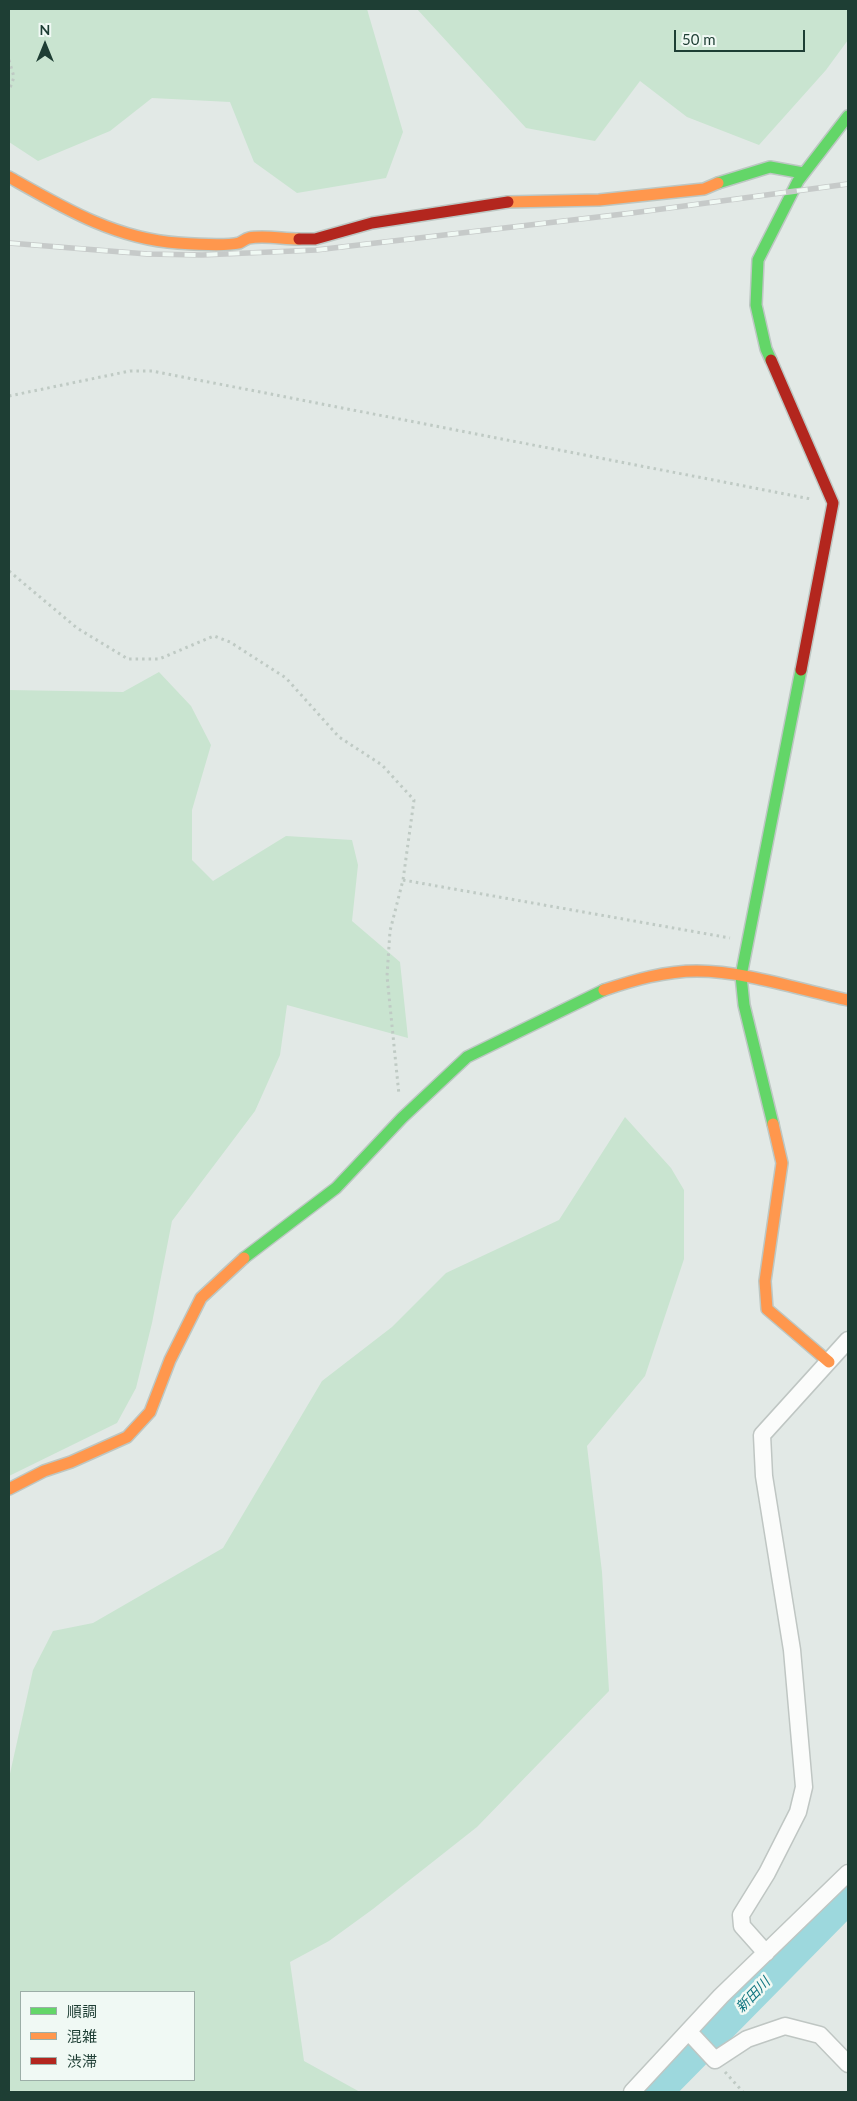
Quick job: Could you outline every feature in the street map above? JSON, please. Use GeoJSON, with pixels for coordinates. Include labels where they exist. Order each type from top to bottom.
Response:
{"type":"FeatureCollection","features":[{"type":"Feature","properties":{"kind":"street"},"geometry":{"type":"LineString","coordinates":[[829,1362],[768,1309],[765,1281],[782,1163],[744,1005],[741,976],[833,504],[766,349],[756,304],[758,260],[803,173],[848,116]]}},
{"type":"Feature","properties":{"kind":"street"},"geometry":{"type":"LineString","coordinates":[[9,177],[78,215],[120,232],[158,241],[238,243],[248,238],[315,239],[372,223],[509,202],[599,200],[704,190],[727,179],[770,167],[803,173]]}},
{"type":"Feature","properties":{"kind":"street"},"geometry":{"type":"LineString","coordinates":[[9,1489],[44,1471],[71,1462],[127,1437],[150,1412],[170,1360],[200,1298],[237,1263],[336,1188],[402,1118],[467,1057],[594,993],[644,977],[697,971],[741,976],[848,1000]]}},
{"type":"Feature","properties":{"kind":"street"},"geometry":{"type":"LineString","coordinates":[[766,1953],[742,1926],[741,1915],[767,1873],[798,1812],[804,1787],[792,1650],[764,1476],[762,1435],[848,1340]]}},
{"type":"Feature","properties":{"kind":"street"},"geometry":{"type":"LineString","coordinates":[[632,2092],[721,1996],[848,1873]]}},
{"type":"Feature","properties":{"kind":"street"},"geometry":{"type":"LineString","coordinates":[[689,2032],[715,2060],[747,2039],[785,2026],[820,2035],[848,2064]]}},
{"type":"Feature","properties":{"kind":"path"},"geometry":{"type":"LineString","coordinates":[[9,60],[14,77],[9,91]]}},
{"type":"Feature","properties":{"kind":"path"},"geometry":{"type":"LineString","coordinates":[[9,396],[130,371],[152,371],[833,504]]}},
{"type":"Feature","properties":{"kind":"path"},"geometry":{"type":"LineString","coordinates":[[9,571],[76,628],[128,659],[160,659],[214,636],[230,642],[286,678],[339,737],[382,765],[414,800],[403,880],[390,931],[387,976],[394,1061],[402,1118]]}},
{"type":"Feature","properties":{"kind":"path"},"geometry":{"type":"LineString","coordinates":[[403,880],[748,942]]}},
{"type":"Feature","properties":{"kind":"path"},"geometry":{"type":"LineString","coordinates":[[715,2060],[743,2092]]}},
{"type":"Feature","properties":{"kind":"green space"},"geometry":{"type":"Polygon","coordinates":[[[9,9],[367,9],[403,132],[386,178],[297,193],[254,162],[230,102],[152,98],[110,131],[38,161],[9,142],[9,9]]]}},
{"type":"Feature","properties":{"kind":"green space"},"geometry":{"type":"Polygon","coordinates":[[[417,9],[848,9],[848,40],[826,70],[759,145],[687,117],[640,81],[595,141],[526,128],[417,9]]]}},
{"type":"Feature","properties":{"kind":"green space"},"geometry":{"type":"Polygon","coordinates":[[[159,672],[191,706],[211,745],[192,810],[192,860],[213,881],[286,836],[352,840],[358,865],[352,921],[400,962],[408,1038],[287,1005],[280,1055],[255,1111],[172,1221],[152,1323],[136,1388],[117,1423],[9,1476],[9,690],[123,692],[159,672]]]}},
{"type":"Feature","properties":{"kind":"green space"},"geometry":{"type":"Polygon","coordinates":[[[625,1117],[671,1168],[684,1190],[684,1259],[645,1376],[587,1446],[602,1572],[609,1691],[477,1827],[329,1941],[290,1962],[304,2061],[360,2092],[9,2092],[9,1778],[33,1670],[53,1631],[93,1623],[223,1548],[322,1381],[392,1327],[446,1273],[559,1220],[625,1117]]]}},
{"type":"Feature","properties":{"kind":"waterway","name":"新田川"},"geometry":{"type":"LineString","coordinates":[[657,2092],[848,1898]]}},
{"type":"Feature","properties":{"kind":"railway"},"geometry":{"type":"LineString","coordinates":[[9,243],[147,254],[202,255],[316,250],[632,213],[848,184]]}},
{"type":"Feature","properties":{"kind":"traffic: fast"},"geometry":{"type":"LineString","coordinates":[[771,360],[766,349],[756,305],[758,260],[798,181],[848,116]]}},
{"type":"Feature","properties":{"kind":"traffic: fast"},"geometry":{"type":"LineString","coordinates":[[718,183],[770,167],[803,173]]}},
{"type":"Feature","properties":{"kind":"traffic: fast"},"geometry":{"type":"LineString","coordinates":[[773,1124],[744,1005],[741,976],[801,670]]}},
{"type":"Feature","properties":{"kind":"traffic: fast"},"geometry":{"type":"LineString","coordinates":[[244,1258],[336,1188],[402,1118],[467,1057],[604,990]]}},
{"type":"Feature","properties":{"kind":"traffic: slow"},"geometry":{"type":"LineString","coordinates":[[9,177],[90,220],[132,235],[155,240],[218,245],[239,243],[248,238],[255,237],[299,239]]}},
{"type":"Feature","properties":{"kind":"traffic: slow"},"geometry":{"type":"LineString","coordinates":[[508,202],[599,200],[704,189],[718,183]]}},
{"type":"Feature","properties":{"kind":"traffic: slow"},"geometry":{"type":"LineString","coordinates":[[604,990],[650,977],[685,971],[697,971],[734,974],[848,1000]]}},
{"type":"Feature","properties":{"kind":"traffic: slow"},"geometry":{"type":"LineString","coordinates":[[773,1124],[782,1163],[765,1281],[767,1309],[829,1362]]}},
{"type":"Feature","properties":{"kind":"traffic: slow"},"geometry":{"type":"LineString","coordinates":[[9,1489],[44,1471],[71,1462],[127,1437],[150,1412],[170,1360],[201,1298],[244,1258]]}},
{"type":"Feature","properties":{"kind":"traffic: jam"},"geometry":{"type":"LineString","coordinates":[[299,239],[315,239],[372,223],[508,202]]}},
{"type":"Feature","properties":{"kind":"traffic: jam"},"geometry":{"type":"LineString","coordinates":[[771,360],[833,503],[801,670]]}}]}
